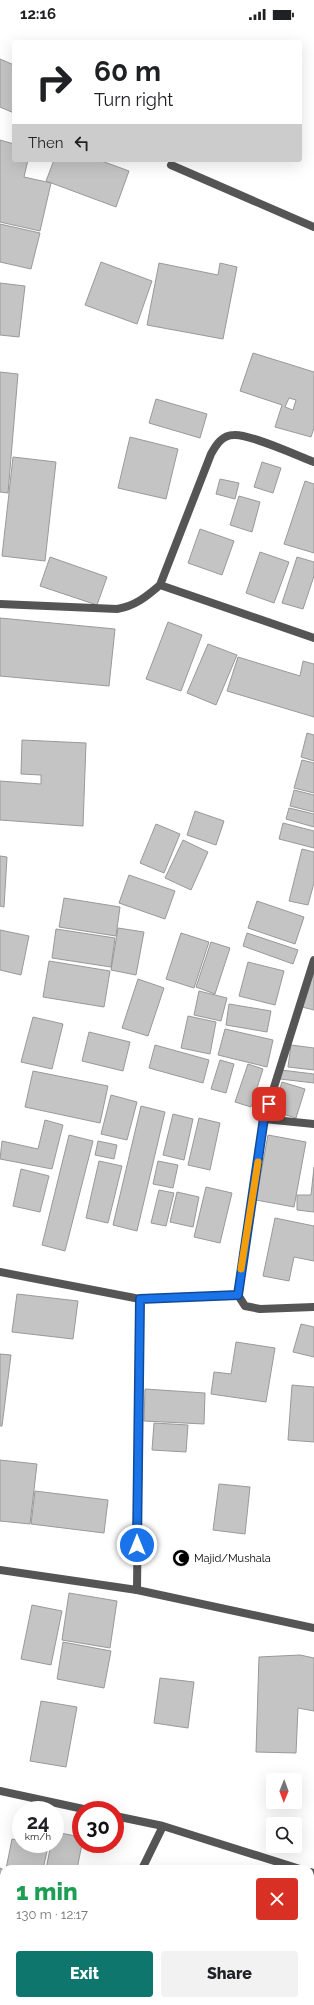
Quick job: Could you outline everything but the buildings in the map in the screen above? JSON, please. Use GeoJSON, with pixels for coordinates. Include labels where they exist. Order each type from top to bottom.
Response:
{"type":"FeatureCollection","features":[{"type":"Feature","properties":{"kind":"street"},"geometry":{"type":"LineString","coordinates":[[171,165],[314,227]]}},
{"type":"Feature","properties":{"kind":"street"},"geometry":{"type":"LineString","coordinates":[[0,604],[117,609],[128,607],[143,600],[160,585],[211,454],[216,444],[224,438],[233,435],[247,437],[314,462]]}},
{"type":"Feature","properties":{"kind":"street"},"geometry":{"type":"LineString","coordinates":[[160,585],[314,638]]}},
{"type":"Feature","properties":{"kind":"street"},"geometry":{"type":"LineString","coordinates":[[314,960],[264,1118],[238,1295],[245,1306],[255,1308],[314,1307]]}},
{"type":"Feature","properties":{"kind":"street"},"geometry":{"type":"LineString","coordinates":[[264,1118],[314,1124]]}},
{"type":"Feature","properties":{"kind":"street"},"geometry":{"type":"LineString","coordinates":[[0,1272],[140,1299],[238,1295]]}},
{"type":"Feature","properties":{"kind":"street"},"geometry":{"type":"LineString","coordinates":[[137,1590],[140,1299]]}},
{"type":"Feature","properties":{"kind":"street"},"geometry":{"type":"LineString","coordinates":[[0,1570],[137,1590],[314,1628]]}},
{"type":"Feature","properties":{"kind":"street"},"geometry":{"type":"LineString","coordinates":[[0,1791],[72,1807]]}},
{"type":"Feature","properties":{"kind":"street"},"geometry":{"type":"LineString","coordinates":[[124,1818],[163,1826],[287,1865]]}},
{"type":"Feature","properties":{"kind":"street"},"geometry":{"type":"LineString","coordinates":[[144,1865],[163,1826]]}},
{"type":"Feature","properties":{"kind":"slow traffic"},"geometry":{"type":"LineString","coordinates":[[241,1269],[258,1162]]}},
{"type":"Feature","properties":{"kind":"place","name":"Majid/Mushala"},"geometry":{"type":"Point","coordinates":[181,1558]}},
{"type":"Feature","properties":{"kind":"route"},"geometry":{"type":"LineString","coordinates":[[137,1545],[140,1299],[238,1295],[264,1118],[269,1104]]}}]}
